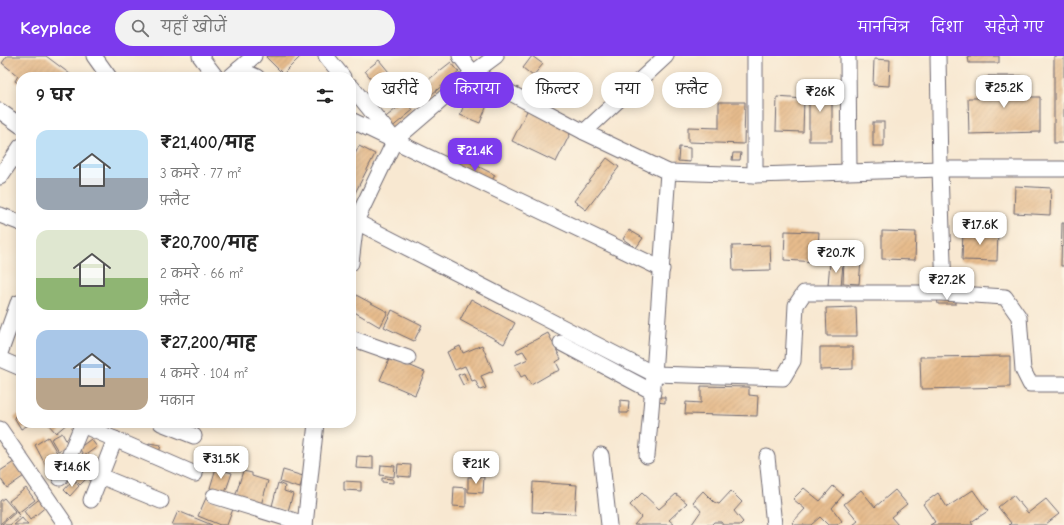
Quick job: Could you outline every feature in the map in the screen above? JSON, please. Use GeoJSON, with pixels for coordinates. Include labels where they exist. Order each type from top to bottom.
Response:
{"type":"FeatureCollection","features":[{"type":"Feature","properties":{"kind":"street"},"geometry":{"type":"LineString","coordinates":[[94,56],[105,72]]}},
{"type":"Feature","properties":{"kind":"street"},"geometry":{"type":"LineString","coordinates":[[200,56],[212,72]]}},
{"type":"Feature","properties":{"kind":"street"},"geometry":{"type":"LineString","coordinates":[[236,72],[254,56]]}},
{"type":"Feature","properties":{"kind":"street"},"geometry":{"type":"LineString","coordinates":[[326,56],[339,72]]}},
{"type":"Feature","properties":{"kind":"street"},"geometry":{"type":"LineString","coordinates":[[460,56],[472,72]]}},
{"type":"Feature","properties":{"kind":"street"},"geometry":{"type":"LineString","coordinates":[[474,72],[496,56]]}},
{"type":"Feature","properties":{"kind":"street"},"geometry":{"type":"LineString","coordinates":[[584,132],[666,56]]}},
{"type":"Feature","properties":{"kind":"street"},"geometry":{"type":"LineString","coordinates":[[755,56],[755,175]]}},
{"type":"Feature","properties":{"kind":"street"},"geometry":{"type":"LineString","coordinates":[[848,56],[849,171]]}},
{"type":"Feature","properties":{"kind":"street"},"geometry":{"type":"LineString","coordinates":[[938,56],[944,293]]}},
{"type":"Feature","properties":{"kind":"street"},"geometry":{"type":"LineString","coordinates":[[356,92],[395,140]]}},
{"type":"Feature","properties":{"kind":"street"},"geometry":{"type":"LineString","coordinates":[[514,95],[584,132],[668,172],[755,175],[940,169],[1064,169]]}},
{"type":"Feature","properties":{"kind":"street"},"geometry":{"type":"LineString","coordinates":[[356,214],[395,140],[440,101]]}},
{"type":"Feature","properties":{"kind":"street"},"geometry":{"type":"LineString","coordinates":[[0,110],[16,122]]}},
{"type":"Feature","properties":{"kind":"street"},"geometry":{"type":"LineString","coordinates":[[356,122],[662,269]]}},
{"type":"Feature","properties":{"kind":"street"},"geometry":{"type":"LineString","coordinates":[[0,177],[16,153]]}},
{"type":"Feature","properties":{"kind":"street"},"geometry":{"type":"LineString","coordinates":[[647,456],[653,392],[668,172]]}},
{"type":"Feature","properties":{"kind":"street"},"geometry":{"type":"LineString","coordinates":[[0,216],[16,221]]}},
{"type":"Feature","properties":{"kind":"street"},"geometry":{"type":"LineString","coordinates":[[356,222],[654,374],[783,378],[793,361],[796,305],[804,293],[944,293],[1005,297],[1019,317],[1023,370],[1030,384],[1064,384]]}},
{"type":"Feature","properties":{"kind":"street"},"geometry":{"type":"LineString","coordinates":[[0,353],[16,309]]}},
{"type":"Feature","properties":{"kind":"street"},"geometry":{"type":"LineString","coordinates":[[356,340],[408,358]]}},
{"type":"Feature","properties":{"kind":"street"},"geometry":{"type":"LineString","coordinates":[[561,343],[653,392]]}},
{"type":"Feature","properties":{"kind":"street"},"geometry":{"type":"LineString","coordinates":[[0,359],[16,366]]}},
{"type":"Feature","properties":{"kind":"street"},"geometry":{"type":"LineString","coordinates":[[60,478],[80,428]]}},
{"type":"Feature","properties":{"kind":"street"},"geometry":{"type":"LineString","coordinates":[[90,428],[114,440],[195,474]]}},
{"type":"Feature","properties":{"kind":"street"},"geometry":{"type":"LineString","coordinates":[[174,428],[194,436]]}},
{"type":"Feature","properties":{"kind":"street"},"geometry":{"type":"LineString","coordinates":[[214,496],[305,524],[315,428]]}},
{"type":"Feature","properties":{"kind":"street"},"geometry":{"type":"LineString","coordinates":[[0,429],[66,525]]}},
{"type":"Feature","properties":{"kind":"street"},"geometry":{"type":"LineString","coordinates":[[90,500],[114,440]]}},
{"type":"Feature","properties":{"kind":"street"},"geometry":{"type":"LineString","coordinates":[[601,455],[609,525]]}},
{"type":"Feature","properties":{"kind":"street"},"geometry":{"type":"LineString","coordinates":[[767,457],[774,525]]}},
{"type":"Feature","properties":{"kind":"street"},"geometry":{"type":"LineString","coordinates":[[100,476],[161,501]]}},
{"type":"Feature","properties":{"kind":"building"},"geometry":{"type":"Polygon","coordinates":[[[7,56],[46,56],[67,72],[16,72],[16,74],[2,63],[7,56]]]}},
{"type":"Feature","properties":{"kind":"building"},"geometry":{"type":"Polygon","coordinates":[[[301,56],[285,72],[281,72],[266,57],[301,56]]]}},
{"type":"Feature","properties":{"kind":"building"},"geometry":{"type":"Polygon","coordinates":[[[532,56],[543,64],[536,72],[528,72],[523,68],[532,56]]]}},
{"type":"Feature","properties":{"kind":"building"},"geometry":{"type":"Polygon","coordinates":[[[968,56],[999,56],[999,63],[969,63],[968,56]]]}},
{"type":"Feature","properties":{"kind":"building"},"geometry":{"type":"Polygon","coordinates":[[[1054,56],[1064,56],[1064,143],[1054,143],[1054,56]]]}},
{"type":"Feature","properties":{"kind":"building"},"geometry":{"type":"Polygon","coordinates":[[[874,59],[890,60],[889,86],[873,85],[874,59]]]}},
{"type":"Feature","properties":{"kind":"building"},"geometry":{"type":"Polygon","coordinates":[[[379,60],[389,72],[368,72],[368,75],[365,71],[379,60]]]}},
{"type":"Feature","properties":{"kind":"building"},"geometry":{"type":"Polygon","coordinates":[[[451,62],[459,72],[440,72],[440,87],[432,94],[432,77],[451,62]]]}},
{"type":"Feature","properties":{"kind":"building"},"geometry":{"type":"Polygon","coordinates":[[[988,76],[1022,76],[1022,97],[1040,97],[1040,132],[969,134],[968,98],[989,98],[988,76]]]}},
{"type":"Feature","properties":{"kind":"building"},"geometry":{"type":"Polygon","coordinates":[[[809,85],[832,85],[832,141],[809,141],[809,85]]]}},
{"type":"Feature","properties":{"kind":"building"},"geometry":{"type":"Polygon","coordinates":[[[777,97],[804,99],[803,132],[776,131],[777,97]]]}},
{"type":"Feature","properties":{"kind":"building"},"geometry":{"type":"Polygon","coordinates":[[[722,102],[745,102],[744,144],[688,142],[688,127],[719,128],[719,108],[722,108],[722,102]]]}},
{"type":"Feature","properties":{"kind":"building"},"geometry":{"type":"Polygon","coordinates":[[[397,108],[411,108],[413,110],[390,129],[382,120],[397,108]]]}},
{"type":"Feature","properties":{"kind":"building"},"geometry":{"type":"Polygon","coordinates":[[[463,108],[486,108],[480,123],[460,115],[463,108]]]}},
{"type":"Feature","properties":{"kind":"building"},"geometry":{"type":"Polygon","coordinates":[[[528,109],[572,130],[556,162],[512,141],[528,109]]]}},
{"type":"Feature","properties":{"kind":"building"},"geometry":{"type":"Polygon","coordinates":[[[873,122],[884,122],[884,146],[873,146],[873,122]]]}},
{"type":"Feature","properties":{"kind":"building"},"geometry":{"type":"Polygon","coordinates":[[[359,146],[375,154],[356,191],[356,152],[359,146]]]}},
{"type":"Feature","properties":{"kind":"building"},"geometry":{"type":"Polygon","coordinates":[[[679,147],[690,148],[690,162],[678,161],[679,147]]]}},
{"type":"Feature","properties":{"kind":"building"},"geometry":{"type":"Polygon","coordinates":[[[733,153],[741,153],[740,160],[732,160],[733,153]]]}},
{"type":"Feature","properties":{"kind":"building"},"geometry":{"type":"Polygon","coordinates":[[[460,157],[495,175],[489,186],[455,168],[460,157]]]}},
{"type":"Feature","properties":{"kind":"building"},"geometry":{"type":"Polygon","coordinates":[[[607,158],[619,167],[586,210],[574,201],[607,158]]]}},
{"type":"Feature","properties":{"kind":"building"},"geometry":{"type":"Polygon","coordinates":[[[1015,186],[1051,188],[1050,215],[1014,213],[1015,186]]]}},
{"type":"Feature","properties":{"kind":"building"},"geometry":{"type":"Polygon","coordinates":[[[1062,223],[1064,223],[1064,266],[1061,266],[1062,223]]]}},
{"type":"Feature","properties":{"kind":"building"},"geometry":{"type":"Polygon","coordinates":[[[629,230],[643,238],[636,248],[623,239],[629,230]]]}},
{"type":"Feature","properties":{"kind":"building"},"geometry":{"type":"Polygon","coordinates":[[[963,230],[998,232],[997,261],[962,260],[963,230]]]}},
{"type":"Feature","properties":{"kind":"building"},"geometry":{"type":"Polygon","coordinates":[[[785,231],[819,232],[817,262],[784,260],[785,231]]]}},
{"type":"Feature","properties":{"kind":"building"},"geometry":{"type":"Polygon","coordinates":[[[882,231],[916,232],[915,260],[882,259],[882,231]]]}},
{"type":"Feature","properties":{"kind":"building"},"geometry":{"type":"Polygon","coordinates":[[[770,245],[771,270],[733,271],[732,246],[770,245]]]}},
{"type":"Feature","properties":{"kind":"building"},"geometry":{"type":"Polygon","coordinates":[[[844,261],[861,261],[859,284],[843,283],[844,261]]]}},
{"type":"Feature","properties":{"kind":"building"},"geometry":{"type":"Polygon","coordinates":[[[830,262],[843,263],[841,286],[828,285],[830,262]]]}},
{"type":"Feature","properties":{"kind":"building"},"geometry":{"type":"Polygon","coordinates":[[[356,295],[388,312],[380,327],[356,313],[356,295]]]}},
{"type":"Feature","properties":{"kind":"building"},"geometry":{"type":"Polygon","coordinates":[[[937,298],[956,298],[956,304],[938,304],[937,298]]]}},
{"type":"Feature","properties":{"kind":"building"},"geometry":{"type":"Polygon","coordinates":[[[471,299],[515,323],[504,344],[460,320],[471,299]]]}},
{"type":"Feature","properties":{"kind":"building"},"geometry":{"type":"Polygon","coordinates":[[[856,307],[857,336],[827,336],[826,308],[856,307]]]}},
{"type":"Feature","properties":{"kind":"building"},"geometry":{"type":"Polygon","coordinates":[[[392,310],[422,325],[414,341],[384,327],[392,310]]]}},
{"type":"Feature","properties":{"kind":"building"},"geometry":{"type":"Polygon","coordinates":[[[548,333],[561,359],[556,362],[560,370],[531,385],[525,375],[521,377],[515,365],[528,359],[523,351],[518,353],[516,350],[548,333]]]}},
{"type":"Feature","properties":{"kind":"building"},"geometry":{"type":"Polygon","coordinates":[[[482,345],[493,371],[481,376],[486,388],[480,390],[475,380],[472,381],[465,366],[455,370],[447,352],[460,346],[463,353],[482,345]]]}},
{"type":"Feature","properties":{"kind":"building"},"geometry":{"type":"Polygon","coordinates":[[[820,347],[853,347],[853,369],[820,370],[820,347]]]}},
{"type":"Feature","properties":{"kind":"building"},"geometry":{"type":"Polygon","coordinates":[[[1010,356],[1010,387],[921,389],[920,357],[1010,356]]]}},
{"type":"Feature","properties":{"kind":"building"},"geometry":{"type":"Polygon","coordinates":[[[390,357],[425,372],[415,395],[380,380],[390,357]]]}},
{"type":"Feature","properties":{"kind":"building"},"geometry":{"type":"Polygon","coordinates":[[[464,373],[468,383],[463,385],[458,375],[464,373]]]}},
{"type":"Feature","properties":{"kind":"building"},"geometry":{"type":"Polygon","coordinates":[[[701,386],[749,387],[749,395],[758,396],[757,416],[685,414],[686,402],[701,403],[701,386]]]}},
{"type":"Feature","properties":{"kind":"building"},"geometry":{"type":"Polygon","coordinates":[[[656,397],[665,397],[665,403],[656,402],[656,397]]]}},
{"type":"Feature","properties":{"kind":"building"},"geometry":{"type":"Polygon","coordinates":[[[620,400],[629,401],[628,413],[620,413],[620,400]]]}},
{"type":"Feature","properties":{"kind":"building"},"geometry":{"type":"Polygon","coordinates":[[[52,428],[62,428],[56,433],[52,428]]]}},
{"type":"Feature","properties":{"kind":"building"},"geometry":{"type":"Polygon","coordinates":[[[62,433],[69,446],[58,451],[51,439],[62,433]]]}},
{"type":"Feature","properties":{"kind":"building"},"geometry":{"type":"Polygon","coordinates":[[[48,437],[60,458],[46,466],[35,445],[48,437]]]}},
{"type":"Feature","properties":{"kind":"building"},"geometry":{"type":"Polygon","coordinates":[[[91,439],[97,447],[84,456],[79,448],[91,439]]]}},
{"type":"Feature","properties":{"kind":"building"},"geometry":{"type":"Polygon","coordinates":[[[149,443],[161,445],[159,453],[147,451],[149,443]]]}},
{"type":"Feature","properties":{"kind":"building"},"geometry":{"type":"Polygon","coordinates":[[[357,456],[373,457],[373,469],[356,468],[357,456]]]}},
{"type":"Feature","properties":{"kind":"building"},"geometry":{"type":"Polygon","coordinates":[[[14,462],[24,476],[7,488],[0,478],[0,471],[14,462]]]}},
{"type":"Feature","properties":{"kind":"building"},"geometry":{"type":"Polygon","coordinates":[[[398,464],[411,465],[410,477],[397,476],[398,464]]]}},
{"type":"Feature","properties":{"kind":"building"},"geometry":{"type":"Polygon","coordinates":[[[381,465],[395,466],[394,477],[380,475],[381,465]]]}},
{"type":"Feature","properties":{"kind":"building"},"geometry":{"type":"Polygon","coordinates":[[[85,468],[91,474],[80,485],[74,479],[85,468]]]}},
{"type":"Feature","properties":{"kind":"building"},"geometry":{"type":"Polygon","coordinates":[[[216,468],[232,473],[225,493],[210,488],[216,468]]]}},
{"type":"Feature","properties":{"kind":"building"},"geometry":{"type":"Polygon","coordinates":[[[283,470],[303,476],[300,488],[280,482],[283,470]]]}},
{"type":"Feature","properties":{"kind":"building"},"geometry":{"type":"Polygon","coordinates":[[[243,471],[252,473],[252,476],[268,481],[261,505],[235,497],[243,471]]]}},
{"type":"Feature","properties":{"kind":"building"},"geometry":{"type":"Polygon","coordinates":[[[468,477],[484,477],[483,493],[468,492],[468,477]]]}},
{"type":"Feature","properties":{"kind":"building"},"geometry":{"type":"Polygon","coordinates":[[[382,478],[393,479],[393,483],[382,482],[382,478]]]}},
{"type":"Feature","properties":{"kind":"building"},"geometry":{"type":"Polygon","coordinates":[[[73,480],[79,486],[70,496],[64,490],[73,480]]]}},
{"type":"Feature","properties":{"kind":"building"},"geometry":{"type":"Polygon","coordinates":[[[344,481],[361,482],[361,491],[344,490],[344,481]]]}},
{"type":"Feature","properties":{"kind":"building"},"geometry":{"type":"Polygon","coordinates":[[[533,482],[577,485],[575,514],[532,512],[533,482]]]}},
{"type":"Feature","properties":{"kind":"building"},"geometry":{"type":"Polygon","coordinates":[[[278,483],[285,486],[284,491],[293,494],[288,511],[272,506],[278,483]]]}},
{"type":"Feature","properties":{"kind":"building"},"geometry":{"type":"Polygon","coordinates":[[[833,486],[843,495],[832,508],[842,521],[837,525],[828,525],[820,517],[811,525],[794,525],[792,523],[805,509],[793,499],[804,488],[820,501],[833,486]]]}},
{"type":"Feature","properties":{"kind":"building"},"geometry":{"type":"Polygon","coordinates":[[[454,487],[466,488],[466,507],[453,506],[454,487]]]}},
{"type":"Feature","properties":{"kind":"building"},"geometry":{"type":"Polygon","coordinates":[[[26,488],[35,500],[18,513],[9,501],[26,488]]]}},
{"type":"Feature","properties":{"kind":"building"},"geometry":{"type":"Polygon","coordinates":[[[861,490],[875,507],[895,490],[907,504],[891,517],[898,525],[853,525],[858,521],[844,504],[861,490]]]}},
{"type":"Feature","properties":{"kind":"building"},"geometry":{"type":"Polygon","coordinates":[[[973,490],[988,511],[971,522],[973,525],[930,525],[935,522],[923,504],[938,493],[947,507],[973,490]]]}},
{"type":"Feature","properties":{"kind":"building"},"geometry":{"type":"Polygon","coordinates":[[[703,491],[714,502],[719,504],[731,491],[742,502],[734,511],[743,522],[740,525],[723,525],[721,522],[714,522],[711,525],[693,525],[692,524],[701,511],[693,502],[703,491]]]}},
{"type":"Feature","properties":{"kind":"building"},"geometry":{"type":"Polygon","coordinates":[[[642,493],[659,509],[676,494],[687,503],[669,520],[675,525],[634,525],[641,517],[630,505],[642,493]]]}},
{"type":"Feature","properties":{"kind":"building"},"geometry":{"type":"Polygon","coordinates":[[[1013,495],[1028,513],[1046,499],[1059,514],[1046,524],[1047,525],[1009,525],[1011,523],[998,507],[1013,495]]]}},
{"type":"Feature","properties":{"kind":"building"},"geometry":{"type":"Polygon","coordinates":[[[42,497],[48,505],[30,520],[24,511],[42,497]]]}},
{"type":"Feature","properties":{"kind":"building"},"geometry":{"type":"Polygon","coordinates":[[[4,498],[15,511],[0,524],[0,501],[4,498]]]}},
{"type":"Feature","properties":{"kind":"building"},"geometry":{"type":"Polygon","coordinates":[[[206,498],[233,509],[227,525],[220,525],[198,516],[206,498]]]}},
{"type":"Feature","properties":{"kind":"building"},"geometry":{"type":"Polygon","coordinates":[[[178,511],[212,525],[172,525],[178,511]]]}},
{"type":"Feature","properties":{"kind":"building"},"geometry":{"type":"Polygon","coordinates":[[[16,512],[20,516],[10,525],[1,525],[16,512]]]}},
{"type":"Feature","properties":{"kind":"building"},"geometry":{"type":"Polygon","coordinates":[[[22,518],[28,525],[14,525],[22,518]]]}}]}
